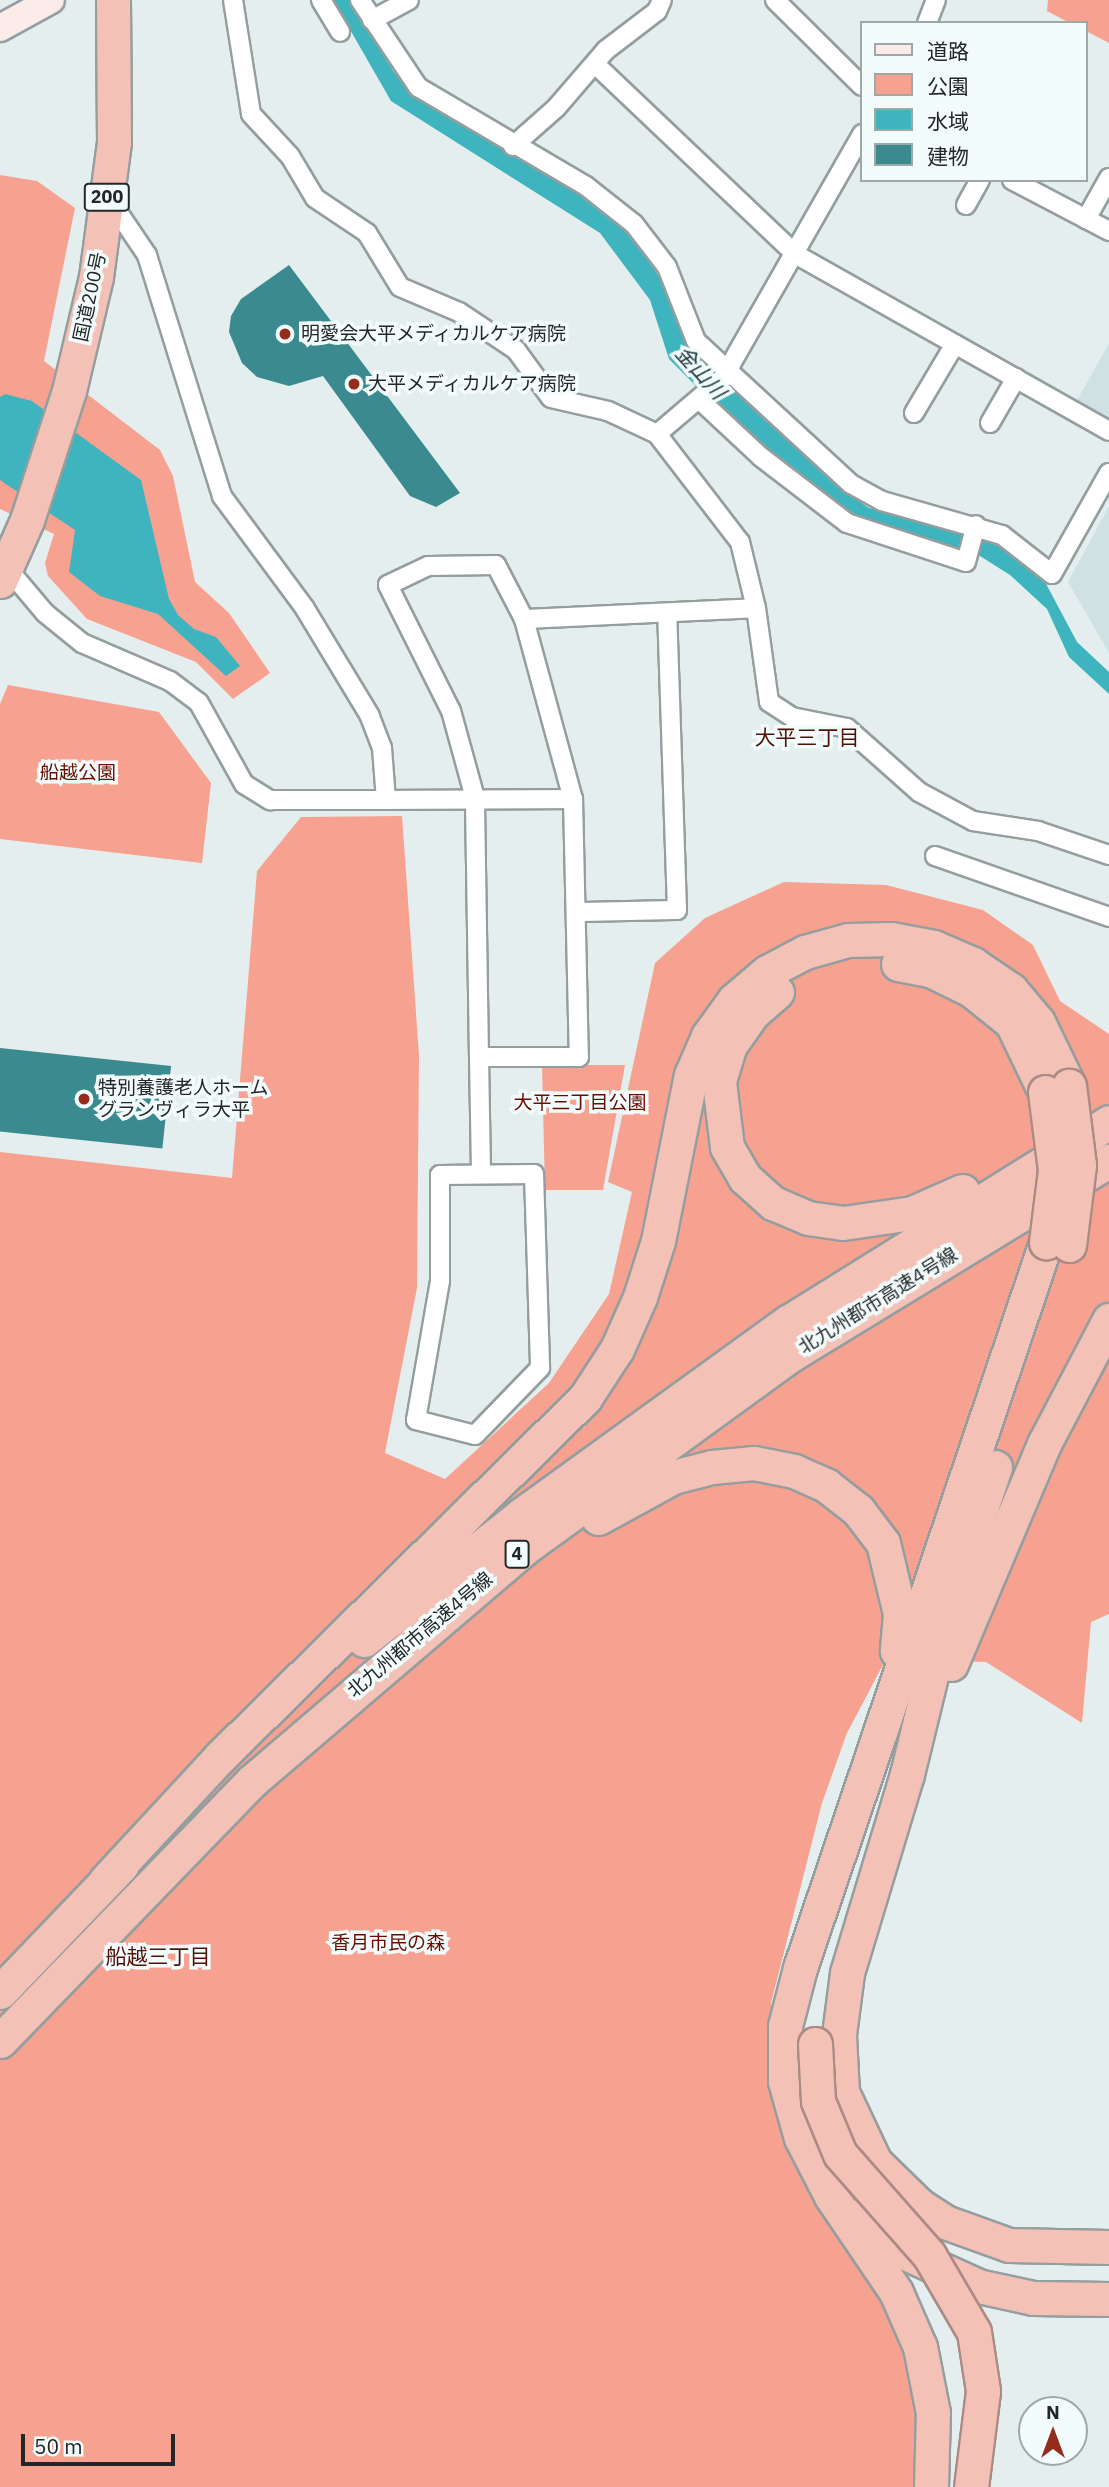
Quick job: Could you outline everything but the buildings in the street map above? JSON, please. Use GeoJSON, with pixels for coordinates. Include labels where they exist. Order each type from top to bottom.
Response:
{"type":"FeatureCollection","features":[{"type":"Feature","properties":{"kind":"highway","name":"国道200号"},"geometry":{"type":"LineString","coordinates":[[2,570],[27,520],[69,391],[96,277],[114,142],[113,0]]}},
{"type":"Feature","properties":{"kind":"highway"},"geometry":{"type":"LineString","coordinates":[[120,1889],[258,1719],[585,1398],[617,1349],[644,1286],[658,1241],[691,1075],[708,1036],[750,986],[805,951],[848,940],[891,939],[934,947],[973,964],[1011,990],[1038,1022],[1057,1089],[1057,1244],[948,1606],[907,1774]]}},
{"type":"Feature","properties":{"kind":"highway"},"geometry":{"type":"LineString","coordinates":[[1057,1089],[1012,1023],[971,990],[930,970],[888,962],[849,963],[807,975],[779,990],[752,1014],[730,1045],[719,1082],[727,1147],[745,1178],[773,1203],[808,1218],[843,1223],[912,1213],[951,1197],[1109,1108]]}},
{"type":"Feature","properties":{"kind":"highway","name":"北九州都市高速4号線"},"geometry":{"type":"LineString","coordinates":[[0,2041],[120,1889],[245,1744],[521,1515],[788,1322],[1109,1122]]}},
{"type":"Feature","properties":{"kind":"highway","name":"北九州都市高速4号線"},"geometry":{"type":"LineString","coordinates":[[0,1992],[522,1550],[789,1356],[1109,1161]]}},
{"type":"Feature","properties":{"kind":"highway"},"geometry":{"type":"LineString","coordinates":[[931,2487],[933,2413],[919,2347],[896,2292],[831,2196],[801,2138],[785,2081],[785,2026],[877,1739],[1057,1244]]}},
{"type":"Feature","properties":{"kind":"highway"},"geometry":{"type":"LineString","coordinates":[[971,2487],[983,2392],[974,2332],[929,2255],[840,2154],[818,2101],[815,2044],[828,1982],[875,1868],[907,1774],[1014,1511],[1109,1320]]}},
{"type":"Feature","properties":{"kind":"highway"},"geometry":{"type":"LineString","coordinates":[[120,1889],[550,1548],[624,1500],[673,1477],[712,1467],[754,1463],[794,1471],[827,1486],[858,1510],[883,1543],[900,1614],[894,1671],[877,1739]]}},
{"type":"Feature","properties":{"kind":"highway"},"geometry":{"type":"LineString","coordinates":[[875,1868],[848,1973],[839,2035],[842,2092],[860,2140],[919,2205],[977,2236],[1045,2249],[1109,2247]]}},
{"type":"Feature","properties":{"kind":"highway"},"geometry":{"type":"LineString","coordinates":[[801,2138],[859,2215],[901,2251],[978,2286],[1057,2299],[1109,2299]]}},
{"type":"Feature","properties":{"kind":"highway"},"geometry":{"type":"LineString","coordinates":[[1057,2299],[1109,2293]]}},
{"type":"Feature","properties":{"kind":"main road"},"geometry":{"type":"LineString","coordinates":[[0,28],[40,2]]}},
{"type":"Feature","properties":{"kind":"street"},"geometry":{"type":"LineString","coordinates":[[233,0],[251,114],[290,156],[315,198],[367,233],[400,287],[459,312],[516,349],[551,398],[608,411],[657,435],[740,542],[756,608],[769,702],[792,718],[847,728],[919,792],[973,821],[1038,831],[1109,855]]}},
{"type":"Feature","properties":{"kind":"street"},"geometry":{"type":"LineString","coordinates":[[321,0],[340,32]]}},
{"type":"Feature","properties":{"kind":"street"},"geometry":{"type":"LineString","coordinates":[[360,0],[418,87],[513,146],[586,186],[634,224],[667,267],[696,341],[725,375],[851,484],[882,501],[1002,535],[1052,574],[1109,472]]}},
{"type":"Feature","properties":{"kind":"street"},"geometry":{"type":"LineString","coordinates":[[372,20],[408,0]]}},
{"type":"Feature","properties":{"kind":"street"},"geometry":{"type":"LineString","coordinates":[[513,146],[595,64],[657,11],[662,0]]}},
{"type":"Feature","properties":{"kind":"street"},"geometry":{"type":"LineString","coordinates":[[775,0],[860,84]]}},
{"type":"Feature","properties":{"kind":"street"},"geometry":{"type":"LineString","coordinates":[[928,21],[936,0]]}},
{"type":"Feature","properties":{"kind":"street"},"geometry":{"type":"LineString","coordinates":[[595,64],[795,254],[1109,430]]}},
{"type":"Feature","properties":{"kind":"street"},"geometry":{"type":"LineString","coordinates":[[657,435],[703,400],[725,375],[860,138]]}},
{"type":"Feature","properties":{"kind":"street"},"geometry":{"type":"LineString","coordinates":[[1086,219],[1109,178]]}},
{"type":"Feature","properties":{"kind":"street"},"geometry":{"type":"LineString","coordinates":[[966,205],[979,182]]}},
{"type":"Feature","properties":{"kind":"street"},"geometry":{"type":"LineString","coordinates":[[1016,182],[1109,231]]}},
{"type":"Feature","properties":{"kind":"street"},"geometry":{"type":"LineString","coordinates":[[107,196],[147,255],[222,496],[304,607],[370,716],[382,748],[386,800]]}},
{"type":"Feature","properties":{"kind":"street"},"geometry":{"type":"LineString","coordinates":[[914,413],[955,344]]}},
{"type":"Feature","properties":{"kind":"street"},"geometry":{"type":"LineString","coordinates":[[990,423],[1016,378]]}},
{"type":"Feature","properties":{"kind":"street"},"geometry":{"type":"LineString","coordinates":[[703,400],[761,457],[847,523],[966,562],[976,529]]}},
{"type":"Feature","properties":{"kind":"street"},"geometry":{"type":"LineString","coordinates":[[479,1057],[579,1057],[579,912],[573,799],[524,619],[496,565],[428,566],[388,585],[451,711],[475,798],[479,1057],[481,1174]]}},
{"type":"Feature","properties":{"kind":"street"},"geometry":{"type":"LineString","coordinates":[[2,570],[45,613],[82,643],[170,681],[199,703],[244,784],[270,800],[573,799]]}},
{"type":"Feature","properties":{"kind":"street"},"geometry":{"type":"LineString","coordinates":[[524,619],[756,608]]}},
{"type":"Feature","properties":{"kind":"street"},"geometry":{"type":"LineString","coordinates":[[579,912],[677,910],[667,613]]}},
{"type":"Feature","properties":{"kind":"street"},"geometry":{"type":"LineString","coordinates":[[935,856],[1109,917]]}},
{"type":"Feature","properties":{"kind":"street"},"geometry":{"type":"LineString","coordinates":[[481,1174],[534,1174],[540,1368],[475,1435],[416,1420],[440,1281],[440,1175],[481,1174]]}},
{"type":"Feature","properties":{"kind":"shaded area"},"geometry":{"type":"Polygon","coordinates":[[[1109,343],[1109,419],[1077,400],[1109,343]]]}},
{"type":"Feature","properties":{"kind":"shaded area"},"geometry":{"type":"Polygon","coordinates":[[[1109,506],[1109,653],[1068,582],[1109,506]]]}},
{"type":"Feature","properties":{"kind":"green space"},"geometry":{"type":"Polygon","coordinates":[[[1048,0],[1109,0],[1109,43],[1088,32],[1088,21],[1066,21],[1047,11],[1048,0]]]}},
{"type":"Feature","properties":{"kind":"green space"},"geometry":{"type":"Polygon","coordinates":[[[0,175],[37,181],[75,208],[44,361],[160,450],[173,476],[195,582],[229,613],[270,673],[233,699],[196,662],[87,619],[48,576],[45,563],[54,534],[0,509],[0,175]]]}},
{"type":"Feature","properties":{"kind":"green space","name":"船越公園"},"geometry":{"type":"Polygon","coordinates":[[[8,685],[159,712],[211,783],[202,863],[0,839],[0,704],[8,685]]]}},
{"type":"Feature","properties":{"kind":"green space","name":"香月市民の森"},"geometry":{"type":"Polygon","coordinates":[[[402,816],[419,1055],[417,1288],[385,1453],[445,1479],[549,1383],[609,1294],[632,1192],[608,1182],[655,963],[705,918],[784,882],[886,885],[983,910],[1033,945],[1060,1001],[1109,1034],[1109,1614],[1091,1622],[1082,1723],[986,1662],[886,1659],[847,1733],[822,1803],[771,2003],[774,2095],[805,2186],[874,2282],[908,2358],[918,2408],[916,2487],[0,2487],[0,1152],[232,1178],[257,871],[301,817],[402,816]]]}},
{"type":"Feature","properties":{"kind":"green space","name":"大平三丁目公園"},"geometry":{"type":"Polygon","coordinates":[[[542,1065],[625,1065],[603,1190],[545,1190],[542,1065]]]}},
{"type":"Feature","properties":{"kind":"water","name":"金山川"},"geometry":{"type":"Polygon","coordinates":[[[333,0],[353,0],[393,71],[412,91],[605,210],[630,232],[669,292],[688,348],[842,490],[869,508],[965,531],[1019,556],[1044,580],[1077,642],[1109,672],[1109,694],[1069,657],[1047,609],[1010,575],[980,556],[867,523],[825,497],[714,404],[669,359],[650,300],[600,233],[391,101],[333,0]]]}},
{"type":"Feature","properties":{"kind":"water"},"geometry":{"type":"Polygon","coordinates":[[[5,394],[32,401],[141,480],[169,599],[178,615],[194,629],[216,637],[240,666],[226,676],[158,614],[100,596],[69,572],[75,530],[0,480],[0,397],[5,394]]]}},
{"type":"Feature","properties":{"kind":"place","name":"明愛会大平メディカルケア病院"},"geometry":{"type":"Point","coordinates":[285,334]}},
{"type":"Feature","properties":{"kind":"place","name":"大平メディカルケア病院"},"geometry":{"type":"Point","coordinates":[354,384]}},
{"type":"Feature","properties":{"kind":"place","name":"特別養護老人ホーム グランヴィラ大平"},"geometry":{"type":"Point","coordinates":[84,1099]}},
{"type":"Feature","properties":{"kind":"district","name":"大平三丁目"},"geometry":{"type":"Point","coordinates":[807,737]}},
{"type":"Feature","properties":{"kind":"district","name":"船越三丁目"},"geometry":{"type":"Point","coordinates":[158,1956]}}]}
